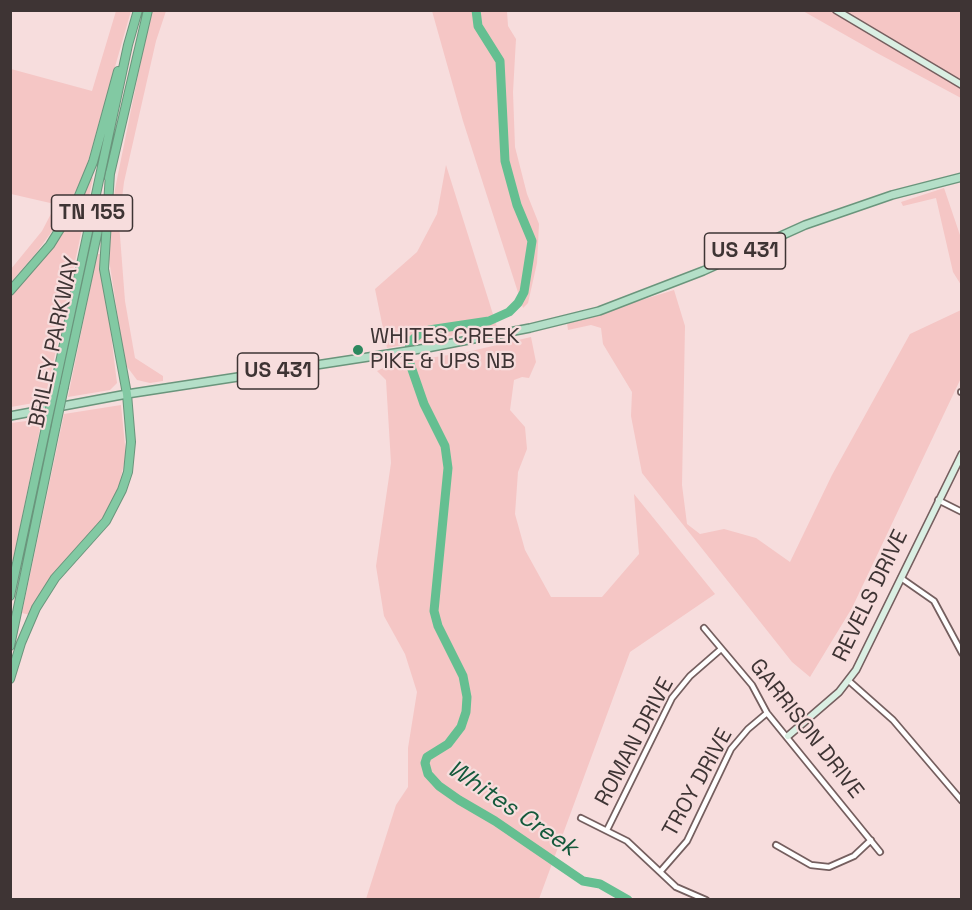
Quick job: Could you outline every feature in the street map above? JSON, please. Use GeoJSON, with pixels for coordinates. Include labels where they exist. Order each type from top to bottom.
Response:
{"type":"FeatureCollection","features":[{"type":"Feature","properties":{"kind":"highway","name":"BRILEY PARKWAY"},"geometry":{"type":"LineString","coordinates":[[10,596],[128,45],[138,10]]}},
{"type":"Feature","properties":{"kind":"highway","name":"BRILEY PARKWAY"},"geometry":{"type":"LineString","coordinates":[[10,646],[110,173],[148,10]]}},
{"type":"Feature","properties":{"kind":"highway"},"geometry":{"type":"LineString","coordinates":[[10,291],[50,245],[76,203],[93,162],[128,45]]}},
{"type":"Feature","properties":{"kind":"highway"},"geometry":{"type":"LineString","coordinates":[[10,679],[29,623],[45,593],[106,521],[122,490],[130,457],[127,394],[104,269],[110,173]]}},
{"type":"Feature","properties":{"kind":"main road","name":"US 431"},"geometry":{"type":"LineString","coordinates":[[10,416],[127,394],[427,348],[537,327],[599,311],[703,271],[805,225],[892,195],[962,177]]}},
{"type":"Feature","properties":{"kind":"street"},"geometry":{"type":"LineString","coordinates":[[836,10],[962,85]]}},
{"type":"Feature","properties":{"kind":"street","name":"REVELS DRIVE"},"geometry":{"type":"LineString","coordinates":[[788,736],[849,681],[962,454]]}},
{"type":"Feature","properties":{"kind":"street"},"geometry":{"type":"LineString","coordinates":[[938,500],[962,512]]}},
{"type":"Feature","properties":{"kind":"street"},"geometry":{"type":"LineString","coordinates":[[901,578],[934,601],[962,653]]}},
{"type":"Feature","properties":{"kind":"street","name":"GARRISON DRIVE"},"geometry":{"type":"LineString","coordinates":[[704,628],[752,685],[767,713],[880,852]]}},
{"type":"Feature","properties":{"kind":"street","name":"ROMAN DRIVE"},"geometry":{"type":"LineString","coordinates":[[607,830],[672,699],[690,676],[722,649]]}},
{"type":"Feature","properties":{"kind":"street"},"geometry":{"type":"LineString","coordinates":[[849,681],[888,715],[962,801]]}},
{"type":"Feature","properties":{"kind":"street","name":"TROY DRIVE"},"geometry":{"type":"LineString","coordinates":[[660,872],[687,841],[731,749],[747,729],[767,713]]}},
{"type":"Feature","properties":{"kind":"street"},"geometry":{"type":"LineString","coordinates":[[581,818],[635,846],[681,891],[706,900]]}},
{"type":"Feature","properties":{"kind":"street"},"geometry":{"type":"LineString","coordinates":[[776,845],[811,866],[829,867],[854,856],[871,840]]}},
{"type":"Feature","properties":{"kind":"shaded area"},"geometry":{"type":"Polygon","coordinates":[[[116,11],[131,11],[86,168],[66,212],[37,252],[11,282],[11,269],[42,231],[54,208],[59,205],[11,194],[11,69],[92,91],[116,11]]]}},
{"type":"Feature","properties":{"kind":"shaded area"},"geometry":{"type":"Polygon","coordinates":[[[151,11],[166,11],[156,41],[124,182],[119,223],[125,301],[135,358],[163,376],[163,381],[150,383],[137,380],[125,364],[108,253],[115,189],[151,11]]]}},
{"type":"Feature","properties":{"kind":"shaded area"},"geometry":{"type":"Polygon","coordinates":[[[432,11],[507,11],[508,26],[516,39],[513,92],[515,147],[527,194],[539,224],[537,263],[528,303],[523,308],[463,121],[432,11]]]}},
{"type":"Feature","properties":{"kind":"shaded area"},"geometry":{"type":"Polygon","coordinates":[[[803,11],[961,11],[961,98],[877,53],[803,11]]]}},
{"type":"Feature","properties":{"kind":"shaded area"},"geometry":{"type":"Polygon","coordinates":[[[446,165],[497,327],[387,348],[375,289],[417,252],[437,214],[446,165]]]}},
{"type":"Feature","properties":{"kind":"shaded area"},"geometry":{"type":"Polygon","coordinates":[[[90,176],[93,178],[45,401],[11,407],[10,295],[62,234],[90,176]]]}},
{"type":"Feature","properties":{"kind":"shaded area"},"geometry":{"type":"Polygon","coordinates":[[[944,188],[961,238],[961,285],[953,272],[936,198],[903,206],[901,202],[944,188]]]}},
{"type":"Feature","properties":{"kind":"shaded area"},"geometry":{"type":"Polygon","coordinates":[[[97,254],[101,254],[117,383],[110,390],[68,397],[97,254]]]}},
{"type":"Feature","properties":{"kind":"shaded area"},"geometry":{"type":"Polygon","coordinates":[[[674,290],[685,326],[682,485],[687,524],[700,534],[724,529],[756,538],[790,562],[832,475],[910,334],[961,310],[961,378],[852,608],[810,677],[792,662],[642,473],[631,416],[632,392],[603,344],[601,328],[591,325],[568,330],[567,323],[674,290]]]}},
{"type":"Feature","properties":{"kind":"shaded area"},"geometry":{"type":"Polygon","coordinates":[[[531,337],[536,362],[529,378],[522,377],[514,380],[510,410],[525,427],[527,449],[518,472],[515,514],[525,550],[551,597],[602,597],[639,554],[634,494],[715,594],[630,652],[539,899],[366,899],[396,805],[408,787],[408,748],[417,692],[405,654],[384,616],[376,566],[391,463],[386,380],[377,371],[392,364],[467,352],[531,337]]]}},
{"type":"Feature","properties":{"kind":"shaded area"},"geometry":{"type":"Polygon","coordinates":[[[121,405],[126,455],[117,494],[104,517],[30,615],[22,613],[64,414],[121,405]]]}},
{"type":"Feature","properties":{"kind":"shaded area"},"geometry":{"type":"Polygon","coordinates":[[[42,419],[13,561],[11,561],[11,423],[42,419]]]}},
{"type":"Feature","properties":{"kind":"waterway","name":"Whites Creek"},"geometry":{"type":"LineString","coordinates":[[476,10],[478,26],[500,61],[505,161],[517,205],[532,241],[524,292],[509,312],[489,321],[429,330],[410,342],[408,358],[424,404],[445,446],[448,468],[434,611],[438,626],[463,676],[467,697],[466,712],[461,727],[448,744],[427,757],[425,763],[428,774],[439,786],[459,800],[495,821],[583,881],[600,884],[628,900]]}},
{"type":"Feature","properties":{"kind":"place","name":"WHITES CREEK PIKE & UPS NB"},"geometry":{"type":"Point","coordinates":[358,350]}}]}
